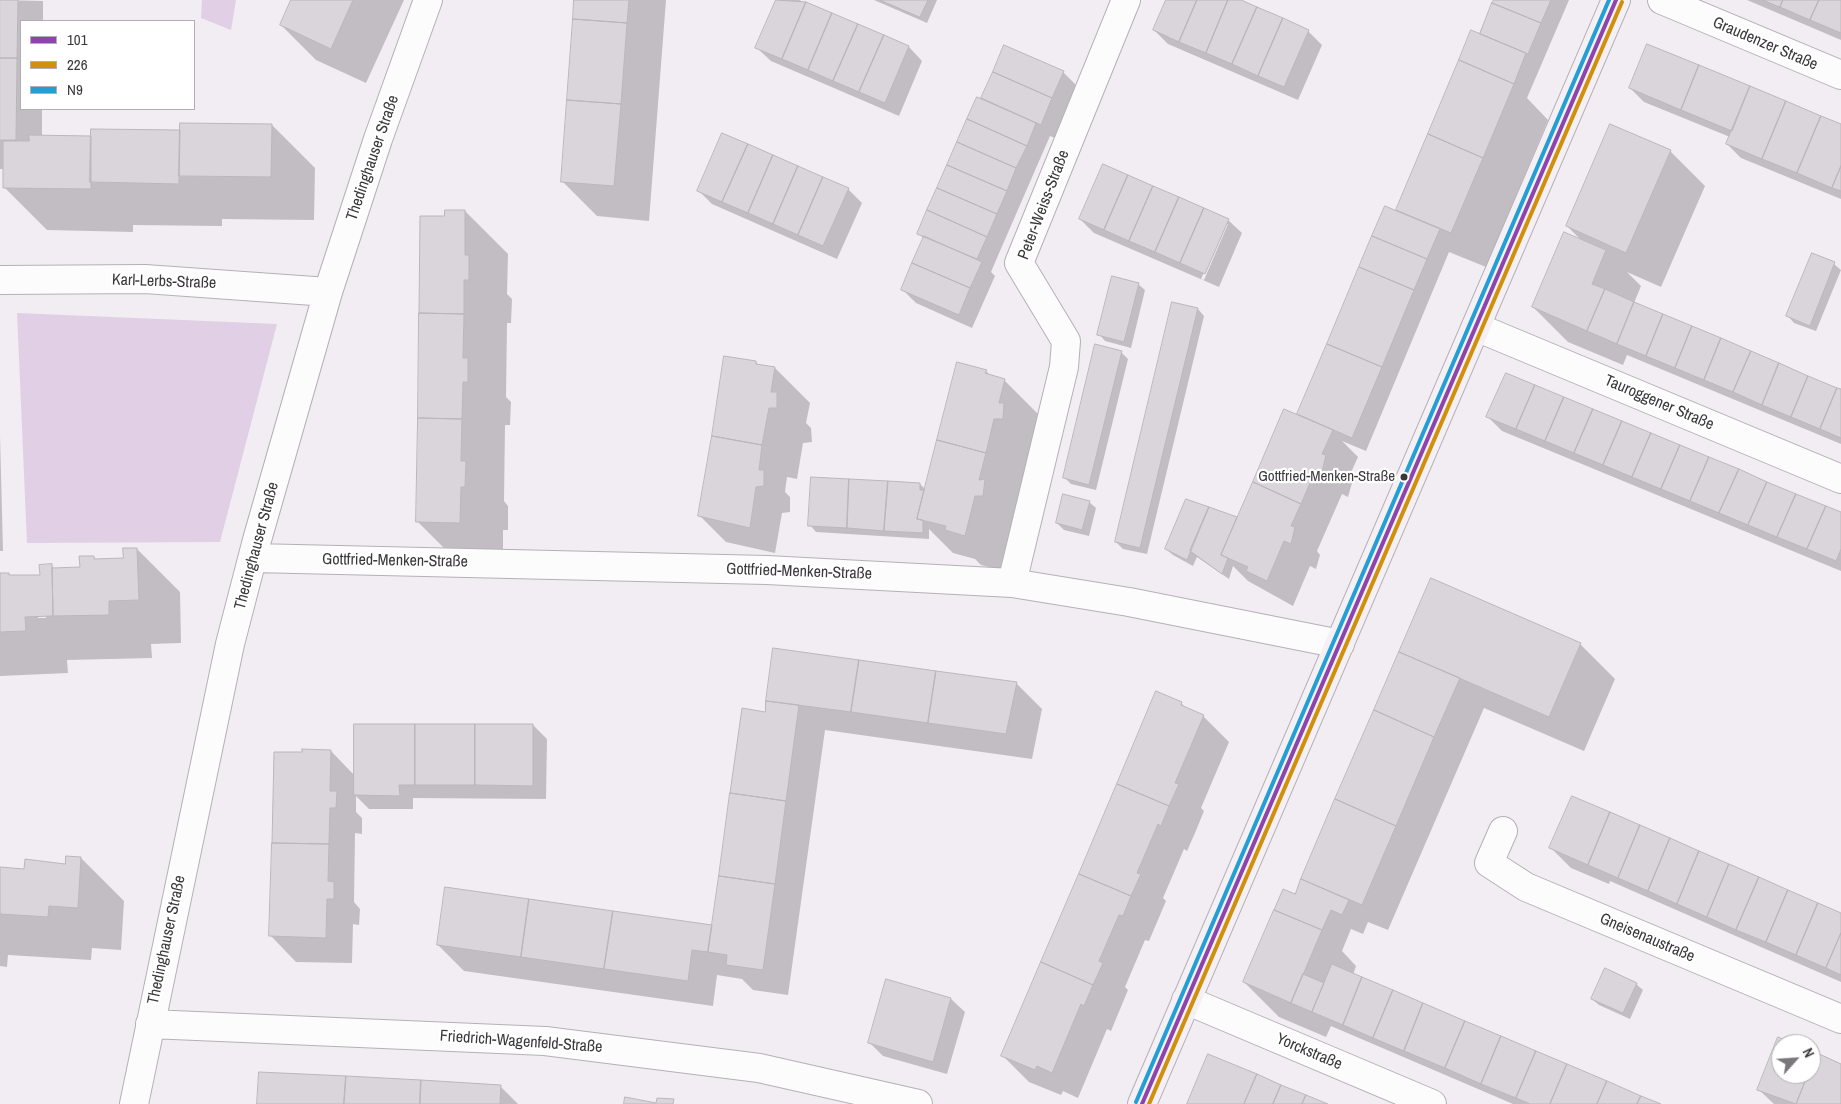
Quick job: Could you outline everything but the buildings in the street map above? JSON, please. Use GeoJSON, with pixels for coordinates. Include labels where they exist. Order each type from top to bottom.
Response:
{"type":"FeatureCollection","features":[{"type":"Feature","properties":{"kind":"street","name":"Thedinghauser Straße"},"geometry":{"type":"LineString","coordinates":[[134,1104],[230,644],[328,292],[378,139],[428,0]]}},
{"type":"Feature","properties":{"kind":"street","name":"Peter-Weiss-Straße"},"geometry":{"type":"LineString","coordinates":[[1012,583],[1064,367],[1066,341],[1019,263],[1126,0]]}},
{"type":"Feature","properties":{"kind":"street"},"geometry":{"type":"LineString","coordinates":[[1142,1104],[1616,0]]}},
{"type":"Feature","properties":{"kind":"street","name":"Graudenzer Straße"},"geometry":{"type":"LineString","coordinates":[[1662,0],[1841,75]]}},
{"type":"Feature","properties":{"kind":"street","name":"Karl-Lerbs-Straße"},"geometry":{"type":"LineString","coordinates":[[0,280],[145,279],[328,292]]}},
{"type":"Feature","properties":{"kind":"street","name":"Tauroggener Straße"},"geometry":{"type":"LineString","coordinates":[[1476,326],[1841,479]]}},
{"type":"Feature","properties":{"kind":"street","name":"Gottfried-Menken-Straße"},"geometry":{"type":"LineString","coordinates":[[253,558],[767,570],[1012,583],[1129,602],[1340,644]]}},
{"type":"Feature","properties":{"kind":"street","name":"Gneisenaustraße"},"geometry":{"type":"LineString","coordinates":[[1503,831],[1489,863],[1526,887],[1841,1019]]}},
{"type":"Feature","properties":{"kind":"street","name":"Yorckstraße"},"geometry":{"type":"LineString","coordinates":[[1186,1000],[1432,1104]]}},
{"type":"Feature","properties":{"kind":"street","name":"Friedrich-Wagenfeld-Straße"},"geometry":{"type":"LineString","coordinates":[[150,1024],[545,1041],[759,1068],[918,1104]]}},
{"type":"Feature","properties":{"kind":"shaded area"},"geometry":{"type":"Polygon","coordinates":[[[202,0],[236,0],[231,30],[201,18],[202,0]]]}},
{"type":"Feature","properties":{"kind":"shaded area"},"geometry":{"type":"Polygon","coordinates":[[[17,313],[277,324],[220,542],[27,543],[17,313]]]}},
{"type":"Feature","properties":{"kind":"transit line","name":"N9"},"geometry":{"type":"LineString","coordinates":[[1136,1102],[1609,0]]}},
{"type":"Feature","properties":{"kind":"transit line","name":"101"},"geometry":{"type":"LineString","coordinates":[[1142,1104],[1616,0]]}},
{"type":"Feature","properties":{"kind":"transit line","name":"226"},"geometry":{"type":"LineString","coordinates":[[1149,1104],[1622,2]]}},
{"type":"Feature","properties":{"kind":"place","name":"Gottfried-Menken-Straße"},"geometry":{"type":"Point","coordinates":[1404,477]}}]}
